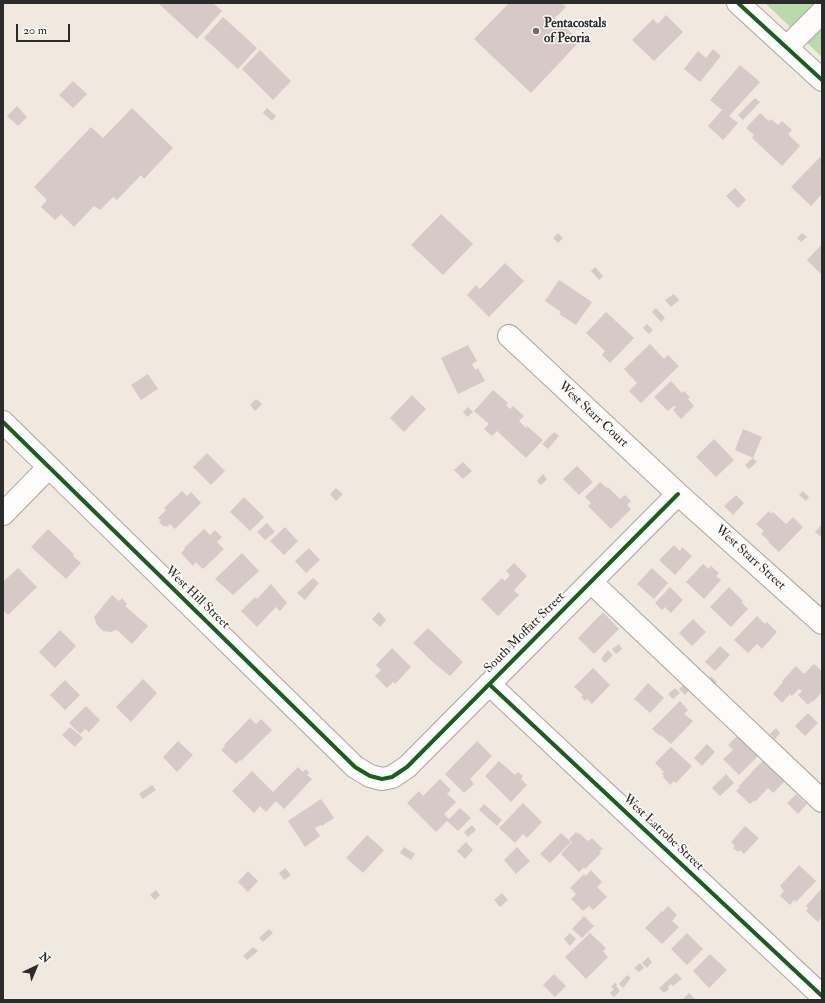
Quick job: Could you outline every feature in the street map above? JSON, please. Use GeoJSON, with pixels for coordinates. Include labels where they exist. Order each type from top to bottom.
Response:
{"type":"FeatureCollection","features":[{"type":"Feature","properties":{"kind":"street"},"geometry":{"type":"LineString","coordinates":[[738,3],[788,47],[822,80]]}},
{"type":"Feature","properties":{"kind":"street"},"geometry":{"type":"LineString","coordinates":[[788,47],[822,12]]}},
{"type":"Feature","properties":{"kind":"street","name":"West Starr Court"},"geometry":{"type":"LineString","coordinates":[[509,336],[678,494]]}},
{"type":"Feature","properties":{"kind":"street","name":"West Hill Street"},"geometry":{"type":"LineString","coordinates":[[3,422],[355,767],[370,776],[382,779]]}},
{"type":"Feature","properties":{"kind":"street"},"geometry":{"type":"LineString","coordinates":[[3,514],[49,467]]}},
{"type":"Feature","properties":{"kind":"street","name":"South Moffatt Street"},"geometry":{"type":"LineString","coordinates":[[382,779],[392,777],[407,767],[678,494]]}},
{"type":"Feature","properties":{"kind":"street","name":"West Starr Street"},"geometry":{"type":"LineString","coordinates":[[678,494],[822,623]]}},
{"type":"Feature","properties":{"kind":"street"},"geometry":{"type":"LineString","coordinates":[[591,582],[822,801]]}},
{"type":"Feature","properties":{"kind":"street","name":"West Latrobe Street"},"geometry":{"type":"LineString","coordinates":[[489,684],[822,996]]}},
{"type":"Feature","properties":{"kind":"green space"},"geometry":{"type":"Polygon","coordinates":[[[765,3],[822,3],[822,57],[765,3]]]}},
{"type":"Feature","properties":{"kind":"building"},"geometry":{"type":"Polygon","coordinates":[[[158,3],[213,3],[222,11],[197,39],[158,3]]]}},
{"type":"Feature","properties":{"kind":"building"},"geometry":{"type":"Polygon","coordinates":[[[509,3],[562,3],[566,7],[555,18],[580,41],[531,93],[474,39],[509,3]]]}},
{"type":"Feature","properties":{"kind":"building"},"geometry":{"type":"Polygon","coordinates":[[[666,15],[683,32],[654,61],[632,40],[653,19],[658,24],[666,15]]]}},
{"type":"Feature","properties":{"kind":"building"},"geometry":{"type":"Polygon","coordinates":[[[223,17],[257,48],[238,69],[204,38],[223,17]]]}},
{"type":"Feature","properties":{"kind":"building"},"geometry":{"type":"Polygon","coordinates":[[[713,49],[721,56],[700,82],[684,69],[698,51],[706,58],[713,49]]]}},
{"type":"Feature","properties":{"kind":"building"},"geometry":{"type":"Polygon","coordinates":[[[260,50],[291,81],[273,100],[242,69],[260,50]]]}},
{"type":"Feature","properties":{"kind":"building"},"geometry":{"type":"Polygon","coordinates":[[[740,65],[760,82],[729,116],[738,123],[723,140],[708,126],[722,110],[710,100],[740,65]]]}},
{"type":"Feature","properties":{"kind":"building"},"geometry":{"type":"Polygon","coordinates":[[[73,81],[87,94],[73,108],[59,95],[73,81]]]}},
{"type":"Feature","properties":{"kind":"building"},"geometry":{"type":"Polygon","coordinates":[[[755,98],[760,102],[743,120],[738,115],[755,98]]]}},
{"type":"Feature","properties":{"kind":"building"},"geometry":{"type":"Polygon","coordinates":[[[17,106],[27,117],[18,126],[7,116],[17,106]]]}},
{"type":"Feature","properties":{"kind":"building"},"geometry":{"type":"Polygon","coordinates":[[[132,108],[173,148],[144,179],[141,175],[117,200],[113,197],[100,210],[94,206],[74,227],[61,214],[55,220],[41,207],[47,200],[34,187],[91,127],[103,138],[132,108]]]}},
{"type":"Feature","properties":{"kind":"building"},"geometry":{"type":"Polygon","coordinates":[[[267,108],[276,116],[272,121],[263,113],[267,108]]]}},
{"type":"Feature","properties":{"kind":"building"},"geometry":{"type":"Polygon","coordinates":[[[760,113],[769,121],[771,119],[778,125],[782,121],[792,130],[788,134],[800,146],[782,166],[752,138],[754,135],[746,128],[760,113]]]}},
{"type":"Feature","properties":{"kind":"building"},"geometry":{"type":"Polygon","coordinates":[[[820,157],[822,158],[822,194],[811,206],[791,187],[820,157]]]}},
{"type":"Feature","properties":{"kind":"building"},"geometry":{"type":"Polygon","coordinates":[[[735,188],[746,200],[738,208],[726,196],[735,188]]]}},
{"type":"Feature","properties":{"kind":"building"},"geometry":{"type":"Polygon","coordinates":[[[441,214],[473,244],[443,275],[411,245],[441,214]]]}},
{"type":"Feature","properties":{"kind":"building"},"geometry":{"type":"Polygon","coordinates":[[[558,233],[563,238],[558,243],[553,238],[558,233]]]}},
{"type":"Feature","properties":{"kind":"building"},"geometry":{"type":"Polygon","coordinates":[[[802,233],[807,237],[801,242],[797,238],[802,233]]]}},
{"type":"Feature","properties":{"kind":"building"},"geometry":{"type":"Polygon","coordinates":[[[822,244],[822,275],[807,260],[822,244]]]}},
{"type":"Feature","properties":{"kind":"building"},"geometry":{"type":"Polygon","coordinates":[[[505,263],[524,281],[489,317],[467,295],[476,285],[480,289],[505,263]]]}},
{"type":"Feature","properties":{"kind":"building"},"geometry":{"type":"Polygon","coordinates":[[[595,267],[603,276],[599,280],[591,271],[595,267]]]}},
{"type":"Feature","properties":{"kind":"building"},"geometry":{"type":"Polygon","coordinates":[[[559,280],[592,302],[576,325],[559,314],[561,312],[545,301],[559,280]]]}},
{"type":"Feature","properties":{"kind":"building"},"geometry":{"type":"Polygon","coordinates":[[[674,294],[679,300],[671,307],[665,300],[674,294]]]}},
{"type":"Feature","properties":{"kind":"building"},"geometry":{"type":"Polygon","coordinates":[[[656,308],[665,318],[661,322],[652,312],[656,308]]]}},
{"type":"Feature","properties":{"kind":"building"},"geometry":{"type":"Polygon","coordinates":[[[606,312],[634,338],[610,363],[602,355],[605,351],[586,333],[606,312]]]}},
{"type":"Feature","properties":{"kind":"building"},"geometry":{"type":"Polygon","coordinates":[[[647,324],[653,330],[649,334],[643,328],[647,324]]]}},
{"type":"Feature","properties":{"kind":"building"},"geometry":{"type":"Polygon","coordinates":[[[650,344],[664,359],[668,355],[679,366],[641,403],[629,391],[637,383],[624,369],[650,344]]]}},
{"type":"Feature","properties":{"kind":"building"},"geometry":{"type":"Polygon","coordinates":[[[468,345],[477,361],[472,364],[475,370],[478,368],[485,381],[458,394],[441,358],[468,345]]]}},
{"type":"Feature","properties":{"kind":"building"},"geometry":{"type":"Polygon","coordinates":[[[148,374],[158,389],[141,400],[131,385],[148,374]]]}},
{"type":"Feature","properties":{"kind":"building"},"geometry":{"type":"Polygon","coordinates":[[[671,381],[682,393],[684,391],[690,397],[688,399],[694,406],[681,419],[673,410],[676,407],[674,406],[668,411],[654,397],[671,381]]]}},
{"type":"Feature","properties":{"kind":"building"},"geometry":{"type":"Polygon","coordinates":[[[493,390],[508,403],[506,405],[510,409],[513,406],[524,416],[519,421],[526,428],[527,426],[543,440],[526,458],[497,431],[492,436],[484,429],[489,424],[474,411],[493,390]]]}},
{"type":"Feature","properties":{"kind":"building"},"geometry":{"type":"Polygon","coordinates":[[[412,395],[426,409],[404,432],[390,418],[412,395]]]}},
{"type":"Feature","properties":{"kind":"building"},"geometry":{"type":"Polygon","coordinates":[[[256,399],[262,404],[255,411],[250,405],[256,399]]]}},
{"type":"Feature","properties":{"kind":"building"},"geometry":{"type":"Polygon","coordinates":[[[468,407],[473,412],[467,417],[463,412],[468,407]]]}},
{"type":"Feature","properties":{"kind":"building"},"geometry":{"type":"Polygon","coordinates":[[[743,429],[762,437],[753,458],[735,450],[743,429]]]}},
{"type":"Feature","properties":{"kind":"building"},"geometry":{"type":"Polygon","coordinates":[[[554,432],[559,436],[548,449],[542,444],[554,432]]]}},
{"type":"Feature","properties":{"kind":"building"},"geometry":{"type":"Polygon","coordinates":[[[714,439],[734,460],[716,477],[696,457],[714,439]]]}},
{"type":"Feature","properties":{"kind":"building"},"geometry":{"type":"Polygon","coordinates":[[[207,453],[225,471],[211,485],[193,467],[207,453]]]}},
{"type":"Feature","properties":{"kind":"building"},"geometry":{"type":"Polygon","coordinates":[[[753,458],[757,462],[749,469],[745,465],[753,458]]]}},
{"type":"Feature","properties":{"kind":"building"},"geometry":{"type":"Polygon","coordinates":[[[463,462],[472,471],[463,479],[454,470],[463,462]]]}},
{"type":"Feature","properties":{"kind":"building"},"geometry":{"type":"Polygon","coordinates":[[[577,466],[593,482],[579,495],[563,479],[577,466]]]}},
{"type":"Feature","properties":{"kind":"building"},"geometry":{"type":"Polygon","coordinates":[[[543,474],[547,479],[541,485],[537,481],[543,474]]]}},
{"type":"Feature","properties":{"kind":"building"},"geometry":{"type":"Polygon","coordinates":[[[600,482],[607,488],[608,487],[620,499],[625,495],[631,501],[627,505],[631,509],[611,529],[588,506],[591,503],[585,497],[600,482]]]}},
{"type":"Feature","properties":{"kind":"building"},"geometry":{"type":"Polygon","coordinates":[[[336,488],[343,494],[336,501],[330,494],[336,488]]]}},
{"type":"Feature","properties":{"kind":"building"},"geometry":{"type":"Polygon","coordinates":[[[182,491],[187,496],[191,492],[201,503],[175,529],[170,524],[167,527],[165,525],[164,527],[159,522],[161,520],[158,518],[166,510],[164,508],[182,491]]]}},
{"type":"Feature","properties":{"kind":"building"},"geometry":{"type":"Polygon","coordinates":[[[803,491],[809,497],[806,501],[799,495],[803,491]]]}},
{"type":"Feature","properties":{"kind":"building"},"geometry":{"type":"Polygon","coordinates":[[[736,495],[744,503],[733,515],[724,506],[736,495]]]}},
{"type":"Feature","properties":{"kind":"building"},"geometry":{"type":"Polygon","coordinates":[[[244,497],[264,517],[250,531],[230,512],[244,497]]]}},
{"type":"Feature","properties":{"kind":"building"},"geometry":{"type":"Polygon","coordinates":[[[769,511],[771,514],[773,512],[786,524],[793,517],[803,527],[779,552],[761,534],[764,531],[756,524],[769,511]]]}},
{"type":"Feature","properties":{"kind":"building"},"geometry":{"type":"Polygon","coordinates":[[[267,523],[275,532],[265,540],[257,532],[267,523]]]}},
{"type":"Feature","properties":{"kind":"building"},"geometry":{"type":"Polygon","coordinates":[[[822,524],[822,538],[815,532],[822,524]]]}},
{"type":"Feature","properties":{"kind":"building"},"geometry":{"type":"Polygon","coordinates":[[[285,527],[298,541],[284,555],[270,541],[285,527]]]}},
{"type":"Feature","properties":{"kind":"building"},"geometry":{"type":"Polygon","coordinates":[[[48,529],[74,554],[73,556],[81,563],[66,579],[31,547],[48,529]]]}},
{"type":"Feature","properties":{"kind":"building"},"geometry":{"type":"Polygon","coordinates":[[[204,529],[210,535],[215,530],[222,537],[217,542],[224,549],[203,569],[196,562],[193,566],[181,553],[185,549],[184,548],[204,529]]]}},
{"type":"Feature","properties":{"kind":"building"},"geometry":{"type":"Polygon","coordinates":[[[674,545],[680,551],[682,547],[692,556],[675,575],[659,560],[674,545]]]}},
{"type":"Feature","properties":{"kind":"building"},"geometry":{"type":"Polygon","coordinates":[[[309,548],[320,560],[306,573],[295,561],[309,548]]]}},
{"type":"Feature","properties":{"kind":"building"},"geometry":{"type":"Polygon","coordinates":[[[242,553],[259,571],[233,595],[215,579],[242,553]]]}},
{"type":"Feature","properties":{"kind":"building"},"geometry":{"type":"Polygon","coordinates":[[[514,563],[527,576],[514,590],[519,595],[498,616],[481,599],[502,578],[505,581],[510,575],[506,571],[514,563]]]}},
{"type":"Feature","properties":{"kind":"building"},"geometry":{"type":"Polygon","coordinates":[[[703,564],[709,569],[711,566],[719,573],[716,576],[721,580],[704,599],[686,582],[703,564]]]}},
{"type":"Feature","properties":{"kind":"building"},"geometry":{"type":"Polygon","coordinates":[[[18,568],[37,587],[8,615],[3,610],[3,582],[18,568]]]}},
{"type":"Feature","properties":{"kind":"building"},"geometry":{"type":"Polygon","coordinates":[[[652,568],[668,583],[654,599],[637,584],[652,568]]]}},
{"type":"Feature","properties":{"kind":"building"},"geometry":{"type":"Polygon","coordinates":[[[313,578],[319,583],[305,600],[297,593],[313,578]]]}},
{"type":"Feature","properties":{"kind":"building"},"geometry":{"type":"Polygon","coordinates":[[[271,584],[287,603],[280,611],[276,607],[257,627],[241,611],[255,597],[257,599],[271,584]]]}},
{"type":"Feature","properties":{"kind":"building"},"geometry":{"type":"Polygon","coordinates":[[[670,587],[683,600],[671,613],[665,607],[662,610],[655,603],[670,587]]]}},
{"type":"Feature","properties":{"kind":"building"},"geometry":{"type":"Polygon","coordinates":[[[729,587],[743,601],[742,603],[748,609],[731,627],[710,607],[729,587]]]}},
{"type":"Feature","properties":{"kind":"building"},"geometry":{"type":"Polygon","coordinates":[[[112,595],[119,601],[122,598],[127,604],[125,606],[148,626],[132,644],[117,630],[110,632],[103,631],[97,625],[94,617],[112,595]]]}},
{"type":"Feature","properties":{"kind":"building"},"geometry":{"type":"Polygon","coordinates":[[[379,612],[386,620],[380,627],[372,619],[379,612]]]}},
{"type":"Feature","properties":{"kind":"building"},"geometry":{"type":"Polygon","coordinates":[[[603,612],[619,629],[594,654],[578,638],[603,612]]]}},
{"type":"Feature","properties":{"kind":"building"},"geometry":{"type":"Polygon","coordinates":[[[757,616],[765,624],[767,622],[777,632],[762,649],[757,644],[748,653],[734,640],[757,616]]]}},
{"type":"Feature","properties":{"kind":"building"},"geometry":{"type":"Polygon","coordinates":[[[693,619],[706,632],[692,646],[679,633],[693,619]]]}},
{"type":"Feature","properties":{"kind":"building"},"geometry":{"type":"Polygon","coordinates":[[[428,628],[463,662],[450,676],[413,643],[428,628]]]}},
{"type":"Feature","properties":{"kind":"building"},"geometry":{"type":"Polygon","coordinates":[[[60,630],[76,646],[55,668],[39,652],[60,630]]]}},
{"type":"Feature","properties":{"kind":"building"},"geometry":{"type":"Polygon","coordinates":[[[619,644],[622,649],[616,654],[612,649],[619,644]]]}},
{"type":"Feature","properties":{"kind":"building"},"geometry":{"type":"Polygon","coordinates":[[[720,646],[730,655],[715,671],[705,662],[720,646]]]}},
{"type":"Feature","properties":{"kind":"building"},"geometry":{"type":"Polygon","coordinates":[[[392,648],[411,667],[395,684],[393,682],[387,688],[375,676],[381,670],[376,665],[392,648]]]}},
{"type":"Feature","properties":{"kind":"building"},"geometry":{"type":"Polygon","coordinates":[[[608,650],[613,655],[605,663],[601,659],[608,650]]]}},
{"type":"Feature","properties":{"kind":"building"},"geometry":{"type":"Polygon","coordinates":[[[814,664],[822,671],[822,692],[813,702],[812,701],[808,705],[798,695],[802,691],[799,689],[792,696],[790,694],[782,703],[773,694],[783,682],[782,681],[796,666],[804,674],[814,664]]]}},
{"type":"Feature","properties":{"kind":"building"},"geometry":{"type":"Polygon","coordinates":[[[593,668],[610,685],[592,704],[587,699],[585,701],[581,697],[583,695],[574,687],[593,668]]]}},
{"type":"Feature","properties":{"kind":"building"},"geometry":{"type":"Polygon","coordinates":[[[711,676],[717,682],[712,687],[706,682],[711,676]]]}},
{"type":"Feature","properties":{"kind":"building"},"geometry":{"type":"Polygon","coordinates":[[[143,679],[157,693],[131,722],[116,707],[143,679]]]}},
{"type":"Feature","properties":{"kind":"building"},"geometry":{"type":"Polygon","coordinates":[[[65,680],[80,695],[65,710],[50,695],[65,680]]]}},
{"type":"Feature","properties":{"kind":"building"},"geometry":{"type":"Polygon","coordinates":[[[648,683],[664,698],[650,713],[634,699],[648,683]]]}},
{"type":"Feature","properties":{"kind":"building"},"geometry":{"type":"Polygon","coordinates":[[[684,684],[690,689],[685,695],[679,689],[684,684]]]}},
{"type":"Feature","properties":{"kind":"building"},"geometry":{"type":"Polygon","coordinates":[[[675,688],[680,693],[673,699],[668,694],[675,688]]]}},
{"type":"Feature","properties":{"kind":"building"},"geometry":{"type":"Polygon","coordinates":[[[680,701],[688,710],[684,714],[693,721],[671,744],[652,729],[680,701]]]}},
{"type":"Feature","properties":{"kind":"building"},"geometry":{"type":"Polygon","coordinates":[[[86,706],[100,720],[89,732],[85,729],[80,734],[69,723],[86,706]]]}},
{"type":"Feature","properties":{"kind":"building"},"geometry":{"type":"Polygon","coordinates":[[[808,713],[818,723],[805,736],[795,726],[808,713]]]}},
{"type":"Feature","properties":{"kind":"building"},"geometry":{"type":"Polygon","coordinates":[[[250,718],[256,724],[261,719],[272,730],[241,761],[240,760],[236,764],[221,750],[250,718]]]}},
{"type":"Feature","properties":{"kind":"building"},"geometry":{"type":"Polygon","coordinates":[[[70,727],[83,738],[75,747],[62,735],[70,727]]]}},
{"type":"Feature","properties":{"kind":"building"},"geometry":{"type":"Polygon","coordinates":[[[776,728],[780,733],[775,739],[770,734],[776,728]]]}},
{"type":"Feature","properties":{"kind":"building"},"geometry":{"type":"Polygon","coordinates":[[[738,735],[759,755],[739,775],[723,759],[733,750],[728,745],[738,735]]]}},
{"type":"Feature","properties":{"kind":"building"},"geometry":{"type":"Polygon","coordinates":[[[178,741],[193,755],[177,772],[163,757],[178,741]]]}},
{"type":"Feature","properties":{"kind":"building"},"geometry":{"type":"Polygon","coordinates":[[[477,741],[492,756],[470,779],[474,784],[464,793],[445,774],[477,741]]]}},
{"type":"Feature","properties":{"kind":"building"},"geometry":{"type":"Polygon","coordinates":[[[707,744],[715,752],[702,766],[694,758],[707,744]]]}},
{"type":"Feature","properties":{"kind":"building"},"geometry":{"type":"Polygon","coordinates":[[[671,747],[692,766],[676,783],[674,781],[670,785],[663,777],[664,776],[662,774],[664,772],[655,763],[671,747]]]}},
{"type":"Feature","properties":{"kind":"building"},"geometry":{"type":"Polygon","coordinates":[[[764,759],[786,780],[773,793],[768,788],[755,802],[754,800],[750,804],[736,791],[764,759]]]}},
{"type":"Feature","properties":{"kind":"building"},"geometry":{"type":"Polygon","coordinates":[[[499,761],[515,775],[518,772],[523,776],[521,779],[527,785],[511,802],[485,776],[499,761]]]}},
{"type":"Feature","properties":{"kind":"building"},"geometry":{"type":"Polygon","coordinates":[[[298,767],[303,772],[306,769],[309,773],[307,775],[312,779],[284,809],[276,801],[266,812],[260,806],[254,813],[232,791],[252,771],[273,792],[298,767]]]}},
{"type":"Feature","properties":{"kind":"building"},"geometry":{"type":"Polygon","coordinates":[[[726,774],[734,783],[720,796],[712,788],[726,774]]]}},
{"type":"Feature","properties":{"kind":"building"},"geometry":{"type":"Polygon","coordinates":[[[440,779],[451,790],[447,794],[456,802],[444,814],[449,819],[460,808],[471,818],[458,831],[447,821],[436,832],[407,803],[419,791],[423,796],[440,779]]]}},
{"type":"Feature","properties":{"kind":"building"},"geometry":{"type":"Polygon","coordinates":[[[152,785],[156,790],[143,799],[139,794],[152,785]]]}},
{"type":"Feature","properties":{"kind":"building"},"geometry":{"type":"Polygon","coordinates":[[[796,794],[807,804],[798,814],[787,803],[796,794]]]}},
{"type":"Feature","properties":{"kind":"building"},"geometry":{"type":"Polygon","coordinates":[[[321,799],[334,818],[322,826],[321,825],[315,828],[320,836],[305,847],[288,821],[321,799]]]}},
{"type":"Feature","properties":{"kind":"building"},"geometry":{"type":"Polygon","coordinates":[[[523,803],[542,822],[527,838],[523,834],[515,843],[499,828],[523,803]]]}},
{"type":"Feature","properties":{"kind":"building"},"geometry":{"type":"Polygon","coordinates":[[[484,804],[502,820],[497,826],[479,810],[484,804]]]}},
{"type":"Feature","properties":{"kind":"building"},"geometry":{"type":"Polygon","coordinates":[[[472,825],[476,830],[468,837],[464,832],[472,825]]]}},
{"type":"Feature","properties":{"kind":"building"},"geometry":{"type":"Polygon","coordinates":[[[745,826],[759,838],[744,854],[740,850],[738,852],[733,848],[735,846],[731,842],[745,826]]]}},
{"type":"Feature","properties":{"kind":"building"},"geometry":{"type":"Polygon","coordinates":[[[576,832],[588,841],[592,838],[603,849],[585,869],[584,867],[579,872],[561,854],[572,842],[569,839],[576,832]]]}},
{"type":"Feature","properties":{"kind":"building"},"geometry":{"type":"Polygon","coordinates":[[[561,833],[571,842],[550,863],[540,854],[561,833]]]}},
{"type":"Feature","properties":{"kind":"building"},"geometry":{"type":"Polygon","coordinates":[[[367,835],[384,850],[363,873],[346,858],[367,835]]]}},
{"type":"Feature","properties":{"kind":"building"},"geometry":{"type":"Polygon","coordinates":[[[466,842],[473,850],[465,859],[457,851],[466,842]]]}},
{"type":"Feature","properties":{"kind":"building"},"geometry":{"type":"Polygon","coordinates":[[[404,847],[415,854],[411,860],[400,853],[404,847]]]}},
{"type":"Feature","properties":{"kind":"building"},"geometry":{"type":"Polygon","coordinates":[[[517,847],[530,861],[516,874],[504,860],[517,847]]]}},
{"type":"Feature","properties":{"kind":"building"},"geometry":{"type":"Polygon","coordinates":[[[799,865],[816,881],[796,902],[794,900],[790,905],[780,896],[784,891],[780,886],[799,865]]]}},
{"type":"Feature","properties":{"kind":"building"},"geometry":{"type":"Polygon","coordinates":[[[285,868],[291,875],[284,880],[279,873],[285,868]]]}},
{"type":"Feature","properties":{"kind":"building"},"geometry":{"type":"Polygon","coordinates":[[[591,870],[602,882],[597,887],[607,897],[593,910],[589,906],[583,911],[571,899],[576,894],[570,888],[584,874],[586,876],[591,870]]]}},
{"type":"Feature","properties":{"kind":"building"},"geometry":{"type":"Polygon","coordinates":[[[248,871],[258,881],[248,892],[238,882],[248,871]]]}},
{"type":"Feature","properties":{"kind":"building"},"geometry":{"type":"Polygon","coordinates":[[[822,888],[822,917],[818,922],[806,911],[808,908],[806,906],[822,888]]]}},
{"type":"Feature","properties":{"kind":"building"},"geometry":{"type":"Polygon","coordinates":[[[156,890],[160,895],[155,900],[150,895],[156,890]]]}},
{"type":"Feature","properties":{"kind":"building"},"geometry":{"type":"Polygon","coordinates":[[[502,893],[508,900],[500,907],[494,900],[502,893]]]}},
{"type":"Feature","properties":{"kind":"building"},"geometry":{"type":"Polygon","coordinates":[[[668,906],[677,915],[672,921],[679,927],[662,944],[645,928],[668,906]]]}},
{"type":"Feature","properties":{"kind":"building"},"geometry":{"type":"Polygon","coordinates":[[[584,916],[594,926],[582,938],[572,929],[584,916]]]}},
{"type":"Feature","properties":{"kind":"building"},"geometry":{"type":"Polygon","coordinates":[[[269,929],[273,933],[263,942],[259,938],[269,929]]]}},
{"type":"Feature","properties":{"kind":"building"},"geometry":{"type":"Polygon","coordinates":[[[570,933],[576,939],[570,946],[564,939],[570,933]]]}},
{"type":"Feature","properties":{"kind":"building"},"geometry":{"type":"Polygon","coordinates":[[[590,933],[606,948],[603,951],[608,957],[586,979],[565,957],[590,933]]]}},
{"type":"Feature","properties":{"kind":"building"},"geometry":{"type":"Polygon","coordinates":[[[687,933],[703,949],[687,965],[671,949],[687,933]]]}},
{"type":"Feature","properties":{"kind":"building"},"geometry":{"type":"Polygon","coordinates":[[[253,947],[258,951],[247,960],[243,956],[253,947]]]}},
{"type":"Feature","properties":{"kind":"building"},"geometry":{"type":"Polygon","coordinates":[[[710,954],[727,970],[709,988],[693,971],[710,954]]]}},
{"type":"Feature","properties":{"kind":"building"},"geometry":{"type":"Polygon","coordinates":[[[648,957],[652,962],[647,968],[642,963],[648,957]]]}},
{"type":"Feature","properties":{"kind":"building"},"geometry":{"type":"Polygon","coordinates":[[[640,963],[644,968],[639,972],[634,968],[640,963]]]}},
{"type":"Feature","properties":{"kind":"building"},"geometry":{"type":"Polygon","coordinates":[[[676,973],[682,979],[673,986],[671,984],[668,987],[669,989],[664,993],[659,988],[676,973]]]}},
{"type":"Feature","properties":{"kind":"building"},"geometry":{"type":"Polygon","coordinates":[[[554,974],[566,986],[555,997],[543,985],[554,974]]]}},
{"type":"Feature","properties":{"kind":"building"},"geometry":{"type":"Polygon","coordinates":[[[627,975],[631,978],[623,988],[619,984],[627,975]]]}},
{"type":"Feature","properties":{"kind":"building"},"geometry":{"type":"Polygon","coordinates":[[[615,983],[620,991],[614,997],[610,993],[614,989],[611,987],[615,983]]]}},
{"type":"Feature","properties":{"kind":"building"},"geometry":{"type":"Polygon","coordinates":[[[689,993],[696,1000],[682,1000],[689,993]]]}},
{"type":"Feature","properties":{"kind":"cycle path"},"geometry":{"type":"LineString","coordinates":[[738,3],[822,80]]}},
{"type":"Feature","properties":{"kind":"cycle path"},"geometry":{"type":"LineString","coordinates":[[3,422],[355,767],[370,776],[382,779],[392,777],[407,767],[678,494]]}},
{"type":"Feature","properties":{"kind":"cycle path"},"geometry":{"type":"LineString","coordinates":[[489,684],[822,996]]}},
{"type":"Feature","properties":{"kind":"place","name":"Pentacostals of Peoria"},"geometry":{"type":"Point","coordinates":[536,31]}}]}
